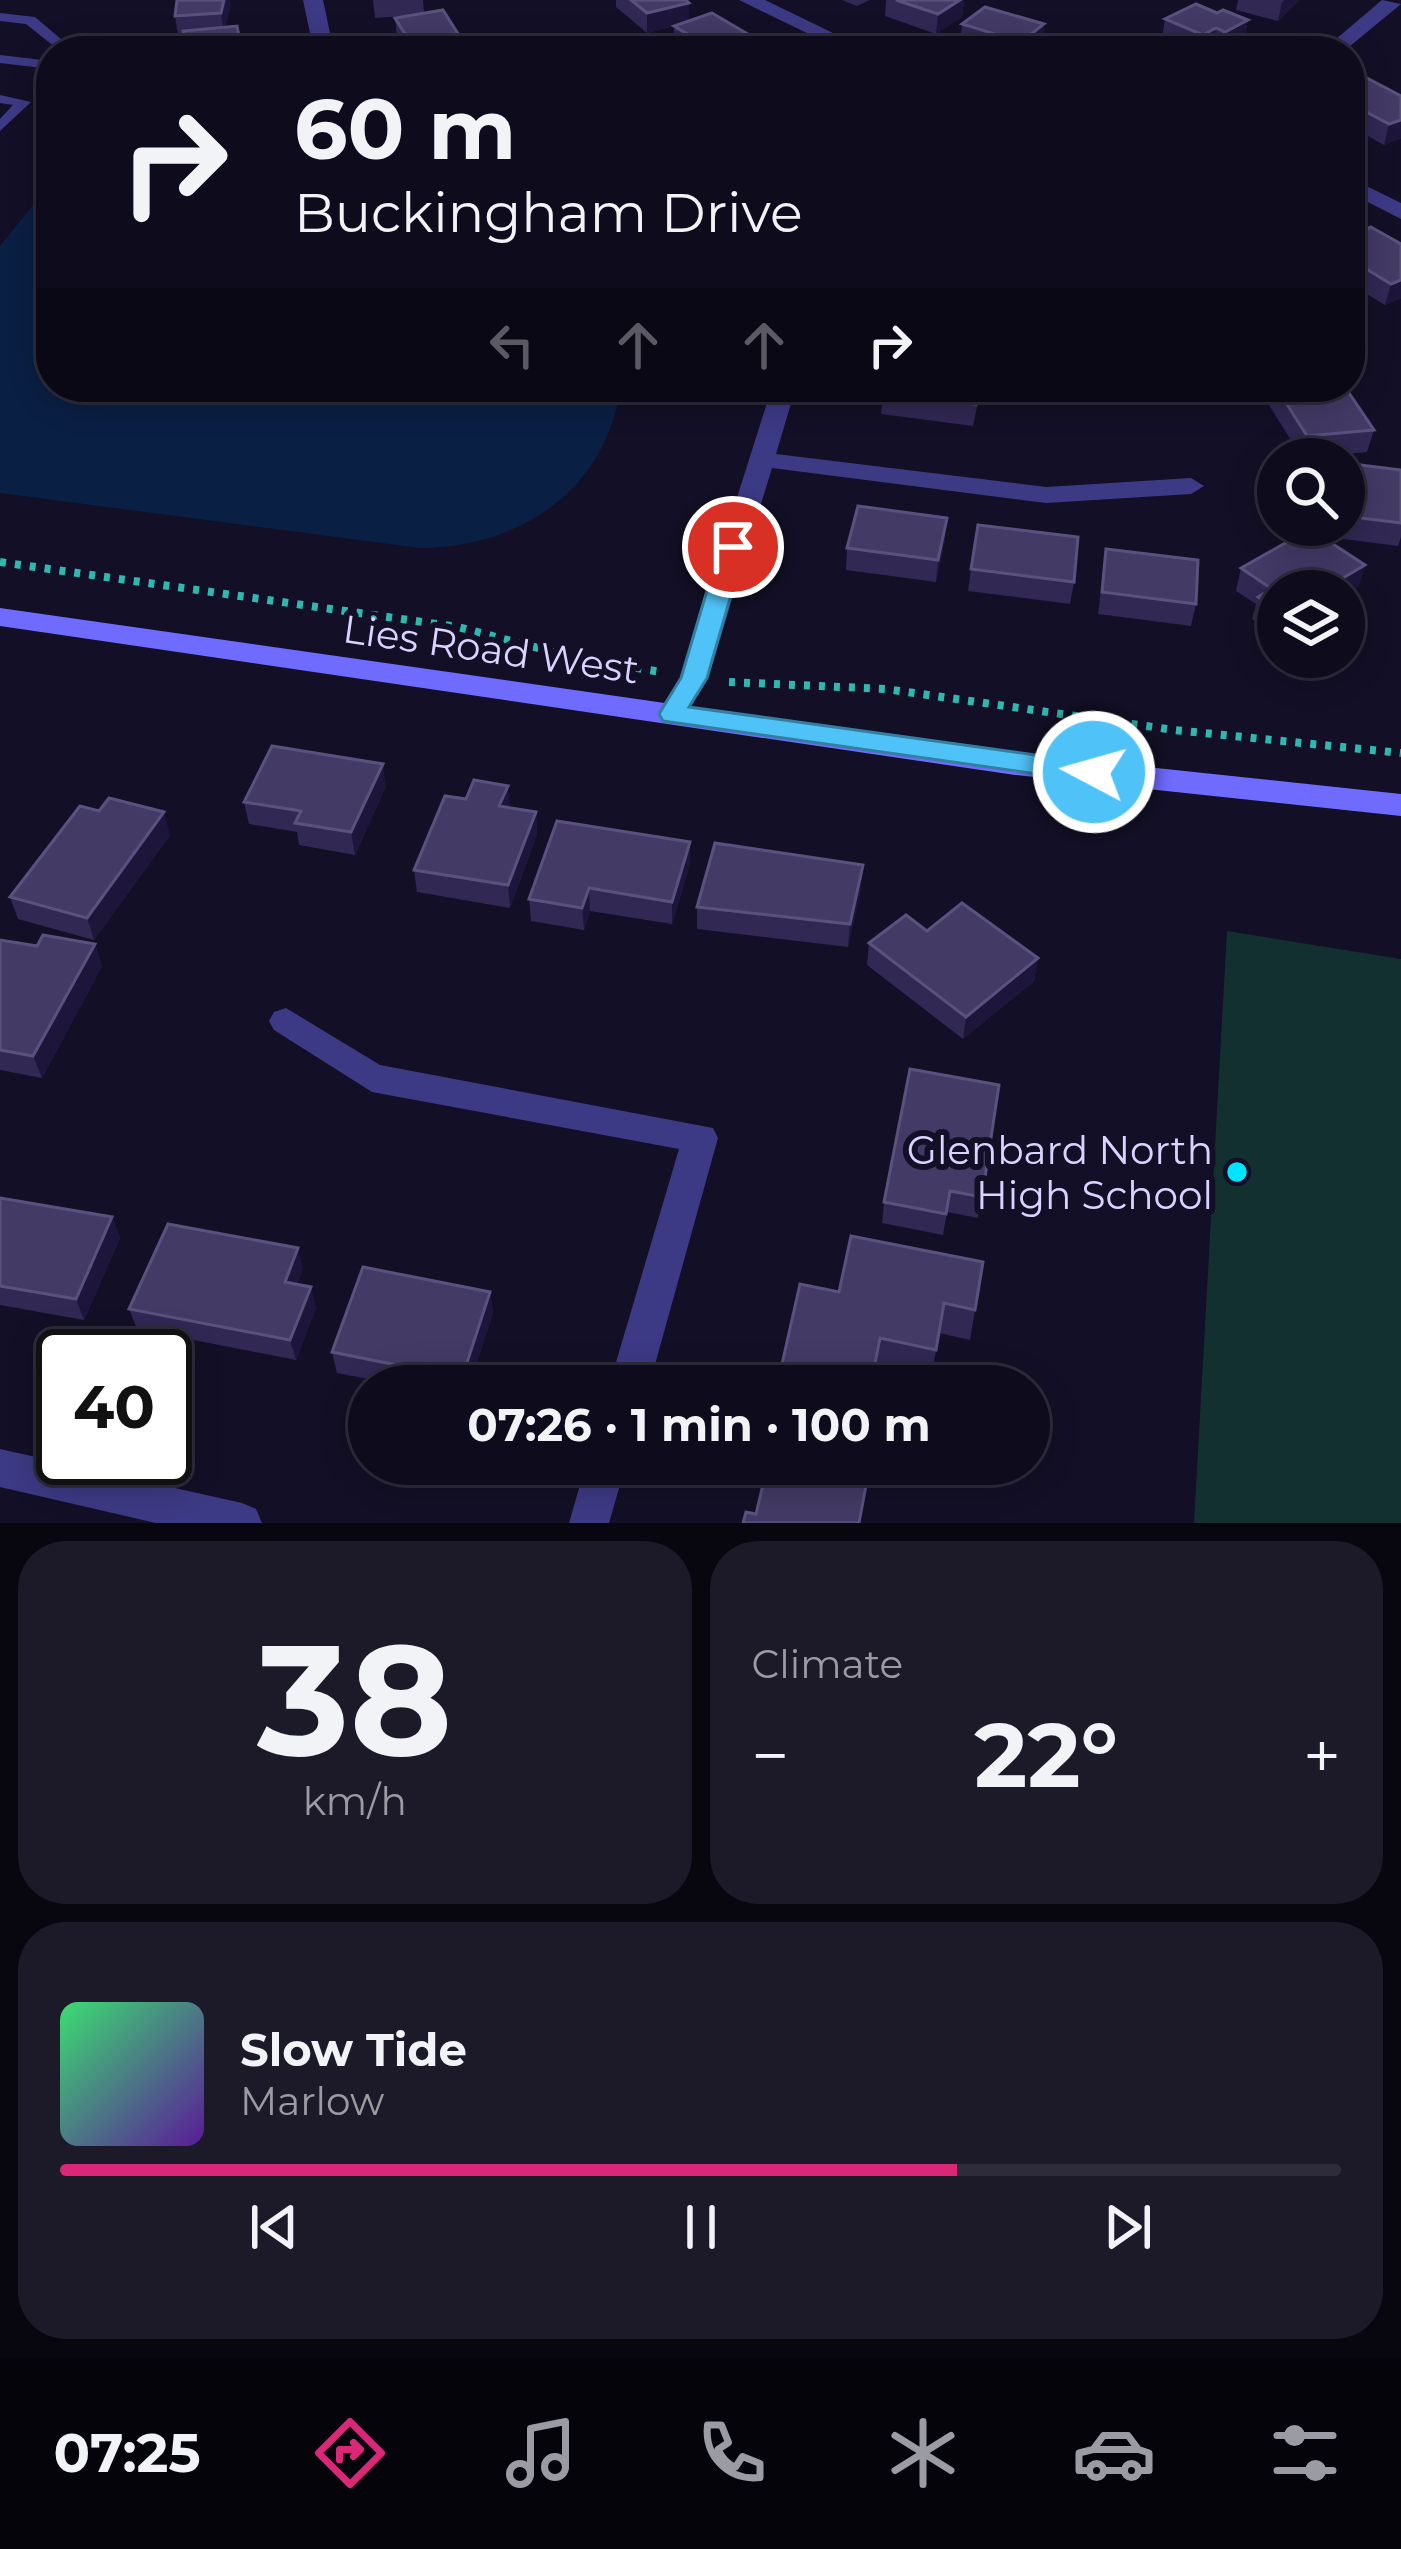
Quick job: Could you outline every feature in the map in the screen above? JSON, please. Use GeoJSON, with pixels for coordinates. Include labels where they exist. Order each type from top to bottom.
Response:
{"type":"FeatureCollection","features":[{"type":"Feature","properties":{"kind":"street"},"geometry":{"type":"LineString","coordinates":[[313,0],[322,36]]}},
{"type":"Feature","properties":{"kind":"street"},"geometry":{"type":"LineString","coordinates":[[749,0],[827,36]]}},
{"type":"Feature","properties":{"kind":"street"},"geometry":{"type":"LineString","coordinates":[[1350,36],[1394,0]]}},
{"type":"Feature","properties":{"kind":"street"},"geometry":{"type":"LineString","coordinates":[[1365,192],[1401,212]]}},
{"type":"Feature","properties":{"kind":"street"},"geometry":{"type":"LineString","coordinates":[[672,714],[694,678],[779,402]]}},
{"type":"Feature","properties":{"kind":"street"},"geometry":{"type":"LineString","coordinates":[[758,459],[1046,495],[1191,486]]}},
{"type":"Feature","properties":{"kind":"street","name":"Lies Road West"},"geometry":{"type":"LineString","coordinates":[[0,617],[1015,764],[1401,805]]}},
{"type":"Feature","properties":{"kind":"street"},"geometry":{"type":"LineString","coordinates":[[286,1021],[372,1078],[700,1138],[635,1365]]}},
{"type":"Feature","properties":{"kind":"street"},"geometry":{"type":"LineString","coordinates":[[0,1468],[242,1523]]}},
{"type":"Feature","properties":{"kind":"street"},"geometry":{"type":"LineString","coordinates":[[589,1523],[600,1485]]}},
{"type":"Feature","properties":{"kind":"lane"},"geometry":{"type":"LineString","coordinates":[[0,17],[30,20],[50,36]]}},
{"type":"Feature","properties":{"kind":"lane"},"geometry":{"type":"LineString","coordinates":[[0,59],[36,63]]}},
{"type":"Feature","properties":{"kind":"lane"},"geometry":{"type":"LineString","coordinates":[[0,127],[36,90]]}},
{"type":"Feature","properties":{"kind":"lane"},"geometry":{"type":"LineString","coordinates":[[0,99],[24,102]]}},
{"type":"Feature","properties":{"kind":"green space"},"geometry":{"type":"Polygon","coordinates":[[[1227,931],[1401,959],[1401,1523],[1194,1523],[1227,931]]]}},
{"type":"Feature","properties":{"kind":"water"},"geometry":{"type":"Polygon","coordinates":[[[36,202],[36,402],[617,402],[612,424],[597,456],[552,506],[524,524],[457,545],[420,548],[0,493],[0,246],[36,202]]]}},
{"type":"Feature","properties":{"kind":"building"},"geometry":{"type":"Polygon","coordinates":[[[177,0],[224,0],[221,13],[175,16],[177,0]]]}},
{"type":"Feature","properties":{"kind":"building"},"geometry":{"type":"Polygon","coordinates":[[[631,0],[686,0],[689,3],[647,13],[631,0]]]}},
{"type":"Feature","properties":{"kind":"building"},"geometry":{"type":"Polygon","coordinates":[[[896,0],[960,0],[938,14],[896,0]]]}},
{"type":"Feature","properties":{"kind":"building"},"geometry":{"type":"Polygon","coordinates":[[[1196,4],[1248,20],[1225,32],[1216,28],[1203,35],[1165,19],[1196,4]]]}},
{"type":"Feature","properties":{"kind":"building"},"geometry":{"type":"Polygon","coordinates":[[[985,7],[1044,24],[1029,36],[1001,36],[962,24],[985,7]]]}},
{"type":"Feature","properties":{"kind":"building"},"geometry":{"type":"Polygon","coordinates":[[[443,10],[459,36],[406,36],[395,18],[443,10]]]}},
{"type":"Feature","properties":{"kind":"building"},"geometry":{"type":"Polygon","coordinates":[[[712,13],[751,36],[691,36],[674,26],[712,13]]]}},
{"type":"Feature","properties":{"kind":"building"},"geometry":{"type":"Polygon","coordinates":[[[237,26],[239,36],[184,36],[183,31],[237,26]]]}},
{"type":"Feature","properties":{"kind":"building"},"geometry":{"type":"Polygon","coordinates":[[[1365,77],[1401,96],[1401,120],[1389,124],[1365,111],[1365,77]]]}},
{"type":"Feature","properties":{"kind":"building"},"geometry":{"type":"Polygon","coordinates":[[[1371,227],[1401,244],[1401,280],[1391,284],[1365,268],[1365,230],[1371,227]]]}},
{"type":"Feature","properties":{"kind":"building"},"geometry":{"type":"Polygon","coordinates":[[[1285,402],[1355,402],[1374,430],[1307,436],[1285,402]]]}},
{"type":"Feature","properties":{"kind":"building"},"geometry":{"type":"Polygon","coordinates":[[[1365,466],[1401,470],[1401,523],[1365,519],[1365,466]]]}},
{"type":"Feature","properties":{"kind":"building"},"geometry":{"type":"Polygon","coordinates":[[[858,506],[947,518],[938,560],[847,548],[858,506]]]}},
{"type":"Feature","properties":{"kind":"building"},"geometry":{"type":"Polygon","coordinates":[[[978,525],[1078,537],[1074,582],[971,569],[978,525]]]}},
{"type":"Feature","properties":{"kind":"building"},"geometry":{"type":"Polygon","coordinates":[[[1280,546],[1336,546],[1365,565],[1357,570],[1257,570],[1257,579],[1241,568],[1280,546]]]}},
{"type":"Feature","properties":{"kind":"building"},"geometry":{"type":"Polygon","coordinates":[[[1106,549],[1198,560],[1196,604],[1102,592],[1106,549]]]}},
{"type":"Feature","properties":{"kind":"building"},"geometry":{"type":"Polygon","coordinates":[[[272,746],[383,764],[351,832],[295,823],[301,811],[244,802],[272,746]]]}},
{"type":"Feature","properties":{"kind":"building"},"geometry":{"type":"Polygon","coordinates":[[[474,780],[508,786],[499,806],[536,812],[508,885],[414,870],[445,796],[466,799],[474,780]]]}},
{"type":"Feature","properties":{"kind":"building"},"geometry":{"type":"Polygon","coordinates":[[[109,798],[164,812],[87,918],[10,897],[80,806],[99,811],[109,798]]]}},
{"type":"Feature","properties":{"kind":"building"},"geometry":{"type":"Polygon","coordinates":[[[557,821],[690,842],[672,902],[589,888],[582,908],[529,899],[557,821]]]}},
{"type":"Feature","properties":{"kind":"building"},"geometry":{"type":"Polygon","coordinates":[[[715,843],[863,865],[850,924],[697,907],[715,843]]]}},
{"type":"Feature","properties":{"kind":"building"},"geometry":{"type":"Polygon","coordinates":[[[962,903],[1038,958],[966,1017],[869,943],[906,915],[927,931],[962,903]]]}},
{"type":"Feature","properties":{"kind":"building"},"geometry":{"type":"Polygon","coordinates":[[[43,935],[95,944],[33,1056],[0,1050],[0,940],[37,946],[43,935]]]}},
{"type":"Feature","properties":{"kind":"building"},"geometry":{"type":"Polygon","coordinates":[[[910,1069],[999,1085],[982,1197],[950,1191],[946,1214],[884,1202],[910,1069]]]}},
{"type":"Feature","properties":{"kind":"building"},"geometry":{"type":"Polygon","coordinates":[[[0,1198],[112,1217],[76,1299],[0,1286],[0,1198]]]}},
{"type":"Feature","properties":{"kind":"building"},"geometry":{"type":"Polygon","coordinates":[[[168,1224],[298,1248],[285,1282],[311,1287],[290,1340],[129,1309],[168,1224]]]}},
{"type":"Feature","properties":{"kind":"building"},"geometry":{"type":"Polygon","coordinates":[[[851,1236],[983,1262],[975,1310],[944,1303],[936,1350],[880,1338],[875,1365],[782,1364],[800,1284],[839,1292],[851,1236]]]}},
{"type":"Feature","properties":{"kind":"building"},"geometry":{"type":"Polygon","coordinates":[[[363,1267],[490,1292],[466,1365],[397,1365],[332,1352],[363,1267]]]}},
{"type":"Feature","properties":{"kind":"building"},"geometry":{"type":"Polygon","coordinates":[[[763,1485],[866,1485],[859,1523],[743,1523],[746,1512],[756,1514],[763,1485]]]}},
{"type":"Feature","properties":{"kind":"place","name":"Glenbard North High School"},"geometry":{"type":"Point","coordinates":[1237,1172]}},
{"type":"Feature","properties":{"kind":"route"},"geometry":{"type":"LineString","coordinates":[[733,547],[694,678],[672,714],[1094,772]]}}]}
